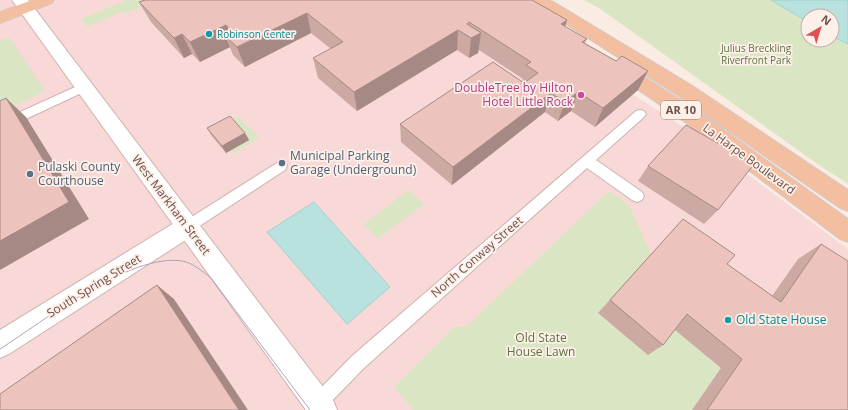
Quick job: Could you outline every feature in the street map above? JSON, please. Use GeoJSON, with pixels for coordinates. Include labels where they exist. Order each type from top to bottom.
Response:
{"type":"FeatureCollection","features":[{"type":"Feature","properties":{"kind":"main road"},"geometry":{"type":"LineString","coordinates":[[0,18],[23,4],[46,0]]}},
{"type":"Feature","properties":{"kind":"main road","name":"La Harpe Boulevard"},"geometry":{"type":"LineString","coordinates":[[532,6],[684,90],[848,202]]}},
{"type":"Feature","properties":{"kind":"main road","name":"La Harpe Boulevard"},"geometry":{"type":"LineString","coordinates":[[532,6],[620,69],[692,117],[848,232]]}},
{"type":"Feature","properties":{"kind":"street","name":"West Markham Street"},"geometry":{"type":"LineString","coordinates":[[23,4],[320,406]]}},
{"type":"Feature","properties":{"kind":"street","name":"South Spring Street"},"geometry":{"type":"LineString","coordinates":[[0,345],[187,227]]}},
{"type":"Feature","properties":{"kind":"lane"},"geometry":{"type":"LineString","coordinates":[[0,126],[84,87]]}},
{"type":"Feature","properties":{"kind":"lane","name":"North Conway Street"},"geometry":{"type":"LineString","coordinates":[[320,406],[358,362],[640,114]]}},
{"type":"Feature","properties":{"kind":"lane"},"geometry":{"type":"LineString","coordinates":[[587,161],[637,196]]}},
{"type":"Feature","properties":{"kind":"lane"},"geometry":{"type":"LineString","coordinates":[[187,227],[280,166]]}},
{"type":"Feature","properties":{"kind":"shaded area"},"geometry":{"type":"Polygon","coordinates":[[[0,0],[487,0],[691,132],[848,249],[848,410],[0,410],[0,0]]]}},
{"type":"Feature","properties":{"kind":"green space"},"geometry":{"type":"Polygon","coordinates":[[[126,0],[149,0],[143,6],[124,14],[122,12],[87,27],[81,19],[126,0]]]}},
{"type":"Feature","properties":{"kind":"green space","name":"Julius Breckling Riverfront Park"},"geometry":{"type":"Polygon","coordinates":[[[584,0],[771,0],[800,17],[800,48],[840,48],[840,40],[848,44],[848,184],[816,163],[599,8],[584,0]]]}},
{"type":"Feature","properties":{"kind":"green space"},"geometry":{"type":"Polygon","coordinates":[[[9,37],[45,91],[0,113],[0,40],[9,37]]]}},
{"type":"Feature","properties":{"kind":"green space"},"geometry":{"type":"Polygon","coordinates":[[[238,116],[259,138],[233,154],[230,151],[248,140],[213,130],[238,116]]]}},
{"type":"Feature","properties":{"kind":"green space"},"geometry":{"type":"Polygon","coordinates":[[[409,190],[424,204],[378,239],[364,224],[409,190]]]}},
{"type":"Feature","properties":{"kind":"green space","name":"Old State House Lawn"},"geometry":{"type":"Polygon","coordinates":[[[609,191],[629,205],[651,254],[599,313],[671,326],[721,368],[692,410],[413,410],[394,387],[454,327],[466,327],[609,191]]]}},
{"type":"Feature","properties":{"kind":"water"},"geometry":{"type":"Polygon","coordinates":[[[771,0],[848,0],[848,44],[840,40],[840,8],[800,8],[800,17],[771,0]]]}},
{"type":"Feature","properties":{"kind":"water"},"geometry":{"type":"Polygon","coordinates":[[[314,202],[390,287],[347,324],[267,232],[314,202]]]}},
{"type":"Feature","properties":{"kind":"building","name":"DoubleTree by Hilton Hotel Little Rock"},"geometry":{"type":"Polygon","coordinates":[[[145,0],[532,0],[567,20],[561,24],[587,39],[582,42],[616,61],[622,56],[648,71],[603,108],[578,92],[565,102],[551,93],[453,167],[400,124],[493,62],[524,83],[538,73],[526,65],[531,62],[469,22],[467,24],[481,33],[471,38],[458,30],[354,92],[313,58],[343,42],[307,13],[237,47],[225,36],[228,27],[226,25],[190,42],[182,34],[174,38],[139,2],[145,0]]]}},
{"type":"Feature","properties":{"kind":"building","name":"Pulaski County Courthouse"},"geometry":{"type":"Polygon","coordinates":[[[6,98],[69,202],[0,241],[0,101],[6,98]]]}},
{"type":"Feature","properties":{"kind":"building"},"geometry":{"type":"Polygon","coordinates":[[[230,116],[245,133],[222,146],[207,128],[230,116]]]}},
{"type":"Feature","properties":{"kind":"building"},"geometry":{"type":"Polygon","coordinates":[[[686,125],[754,164],[718,210],[648,166],[686,125]]]}},
{"type":"Feature","properties":{"kind":"building","name":"Old State House"},"geometry":{"type":"Polygon","coordinates":[[[683,219],[735,255],[727,264],[781,302],[821,244],[848,261],[848,410],[707,410],[742,359],[687,314],[663,345],[610,300],[683,219]]]}},
{"type":"Feature","properties":{"kind":"building"},"geometry":{"type":"Polygon","coordinates":[[[157,285],[239,410],[0,410],[0,394],[157,285]]]}},
{"type":"Feature","properties":{"kind":"tram line"},"geometry":{"type":"LineString","coordinates":[[0,349],[63,307],[113,278],[138,267],[161,261],[182,261],[194,265],[211,278],[310,410]]}},
{"type":"Feature","properties":{"kind":"place","name":"Robinson Center"},"geometry":{"type":"Point","coordinates":[209,34]}},
{"type":"Feature","properties":{"kind":"place","name":"DoubleTree by Hilton Hotel Little Rock"},"geometry":{"type":"Point","coordinates":[581,95]}},
{"type":"Feature","properties":{"kind":"place","name":"Municipal Parking Garage (Underground)"},"geometry":{"type":"Point","coordinates":[282,163]}},
{"type":"Feature","properties":{"kind":"place","name":"Pulaski County Courthouse"},"geometry":{"type":"Point","coordinates":[30,174]}},
{"type":"Feature","properties":{"kind":"place","name":"Old State House"},"geometry":{"type":"Point","coordinates":[728,320]}}]}
